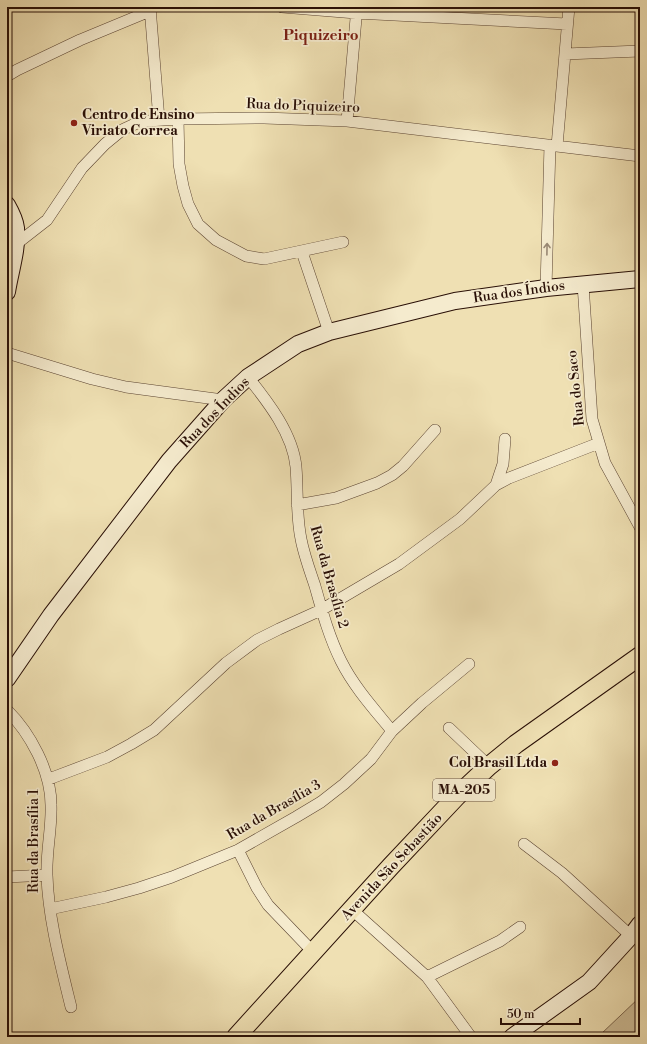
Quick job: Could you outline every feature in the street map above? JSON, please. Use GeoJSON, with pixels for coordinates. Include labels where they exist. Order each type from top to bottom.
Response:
{"type":"FeatureCollection","features":[{"type":"Feature","properties":{"kind":"main road","name":"Avenida São Sebastião"},"geometry":{"type":"LineString","coordinates":[[236,1037],[314,953],[391,866],[457,796],[489,766],[516,744],[640,656]]}},
{"type":"Feature","properties":{"kind":"main road","name":"Avenida São Sebastião"},"geometry":{"type":"LineString","coordinates":[[246,1037],[456,809],[492,775],[533,743],[640,667]]}},
{"type":"Feature","properties":{"kind":"street"},"geometry":{"type":"LineString","coordinates":[[282,7],[356,10],[568,24]]}},
{"type":"Feature","properties":{"kind":"street"},"geometry":{"type":"LineString","coordinates":[[546,288],[554,146],[569,7]]}},
{"type":"Feature","properties":{"kind":"street"},"geometry":{"type":"LineString","coordinates":[[7,76],[80,40],[150,9],[159,120]]}},
{"type":"Feature","properties":{"kind":"street"},"geometry":{"type":"LineString","coordinates":[[347,121],[356,10]]}},
{"type":"Feature","properties":{"kind":"street"},"geometry":{"type":"LineString","coordinates":[[565,54],[640,51]]}},
{"type":"Feature","properties":{"kind":"street","name":"Rua do Piquizeiro"},"geometry":{"type":"LineString","coordinates":[[15,245],[47,220],[82,168],[105,144],[122,130],[137,123],[178,119],[264,118],[347,121],[640,156]]}},
{"type":"Feature","properties":{"kind":"street"},"geometry":{"type":"LineString","coordinates":[[178,119],[179,164],[188,204],[198,224],[216,240],[246,256],[264,259],[343,242]]}},
{"type":"Feature","properties":{"kind":"street"},"geometry":{"type":"LineString","coordinates":[[7,205],[15,222],[15,245],[7,292]]}},
{"type":"Feature","properties":{"kind":"street"},"geometry":{"type":"LineString","coordinates":[[302,252],[329,332]]}},
{"type":"Feature","properties":{"kind":"street","name":"Rua dos Índios"},"geometry":{"type":"LineString","coordinates":[[7,679],[51,615],[224,400],[248,377],[298,344],[329,332],[455,301],[546,288],[640,279]]}},
{"type":"Feature","properties":{"kind":"street","name":"Rua do Saco"},"geometry":{"type":"LineString","coordinates":[[583,284],[592,419],[605,463],[640,528]]}},
{"type":"Feature","properties":{"kind":"street"},"geometry":{"type":"LineString","coordinates":[[7,353],[92,379],[126,387],[224,400]]}},
{"type":"Feature","properties":{"kind":"street","name":"Rua da Brasília 2"},"geometry":{"type":"LineString","coordinates":[[248,377],[270,405],[286,433],[294,451],[298,525],[330,635],[344,666],[364,697],[392,731]]}},
{"type":"Feature","properties":{"kind":"street"},"geometry":{"type":"LineString","coordinates":[[298,505],[336,498],[377,484],[403,466],[435,430]]}},
{"type":"Feature","properties":{"kind":"street"},"geometry":{"type":"LineString","coordinates":[[496,485],[503,464],[505,438]]}},
{"type":"Feature","properties":{"kind":"street"},"geometry":{"type":"LineString","coordinates":[[49,779],[107,757],[154,730],[226,663],[257,640],[322,610],[399,564],[460,519],[496,485],[509,478],[599,443]]}},
{"type":"Feature","properties":{"kind":"street","name":"Rua da Brasília 3"},"geometry":{"type":"LineString","coordinates":[[50,908],[106,897],[172,877],[238,850],[321,802],[344,784],[371,759],[392,731],[422,703],[469,664]]}},
{"type":"Feature","properties":{"kind":"street","name":"Rua da Brasília 1"},"geometry":{"type":"LineString","coordinates":[[7,710],[13,716],[32,744],[49,779],[51,804],[47,875],[50,908],[58,955],[71,1007]]}},
{"type":"Feature","properties":{"kind":"street"},"geometry":{"type":"LineString","coordinates":[[449,728],[489,766]]}},
{"type":"Feature","properties":{"kind":"street"},"geometry":{"type":"LineString","coordinates":[[512,1037],[589,982],[638,928],[524,844]]}},
{"type":"Feature","properties":{"kind":"street"},"geometry":{"type":"LineString","coordinates":[[238,850],[257,888],[268,905],[314,953]]}},
{"type":"Feature","properties":{"kind":"street"},"geometry":{"type":"LineString","coordinates":[[7,877],[47,875]]}},
{"type":"Feature","properties":{"kind":"street"},"geometry":{"type":"LineString","coordinates":[[358,915],[427,977],[471,1037]]}},
{"type":"Feature","properties":{"kind":"street"},"geometry":{"type":"LineString","coordinates":[[427,977],[500,941],[520,927]]}},
{"type":"Feature","properties":{"kind":"shaded area"},"geometry":{"type":"Polygon","coordinates":[[[640,997],[640,1037],[600,1037],[601,1034],[640,997]]]}},
{"type":"Feature","properties":{"kind":"place","name":"Centro de Ensino Viriato Correa"},"geometry":{"type":"Point","coordinates":[74,123]}},
{"type":"Feature","properties":{"kind":"place","name":"Col Brasil Ltda"},"geometry":{"type":"Point","coordinates":[555,763]}},
{"type":"Feature","properties":{"kind":"district","name":"Piquizeiro"},"geometry":{"type":"Point","coordinates":[321,35]}}]}
